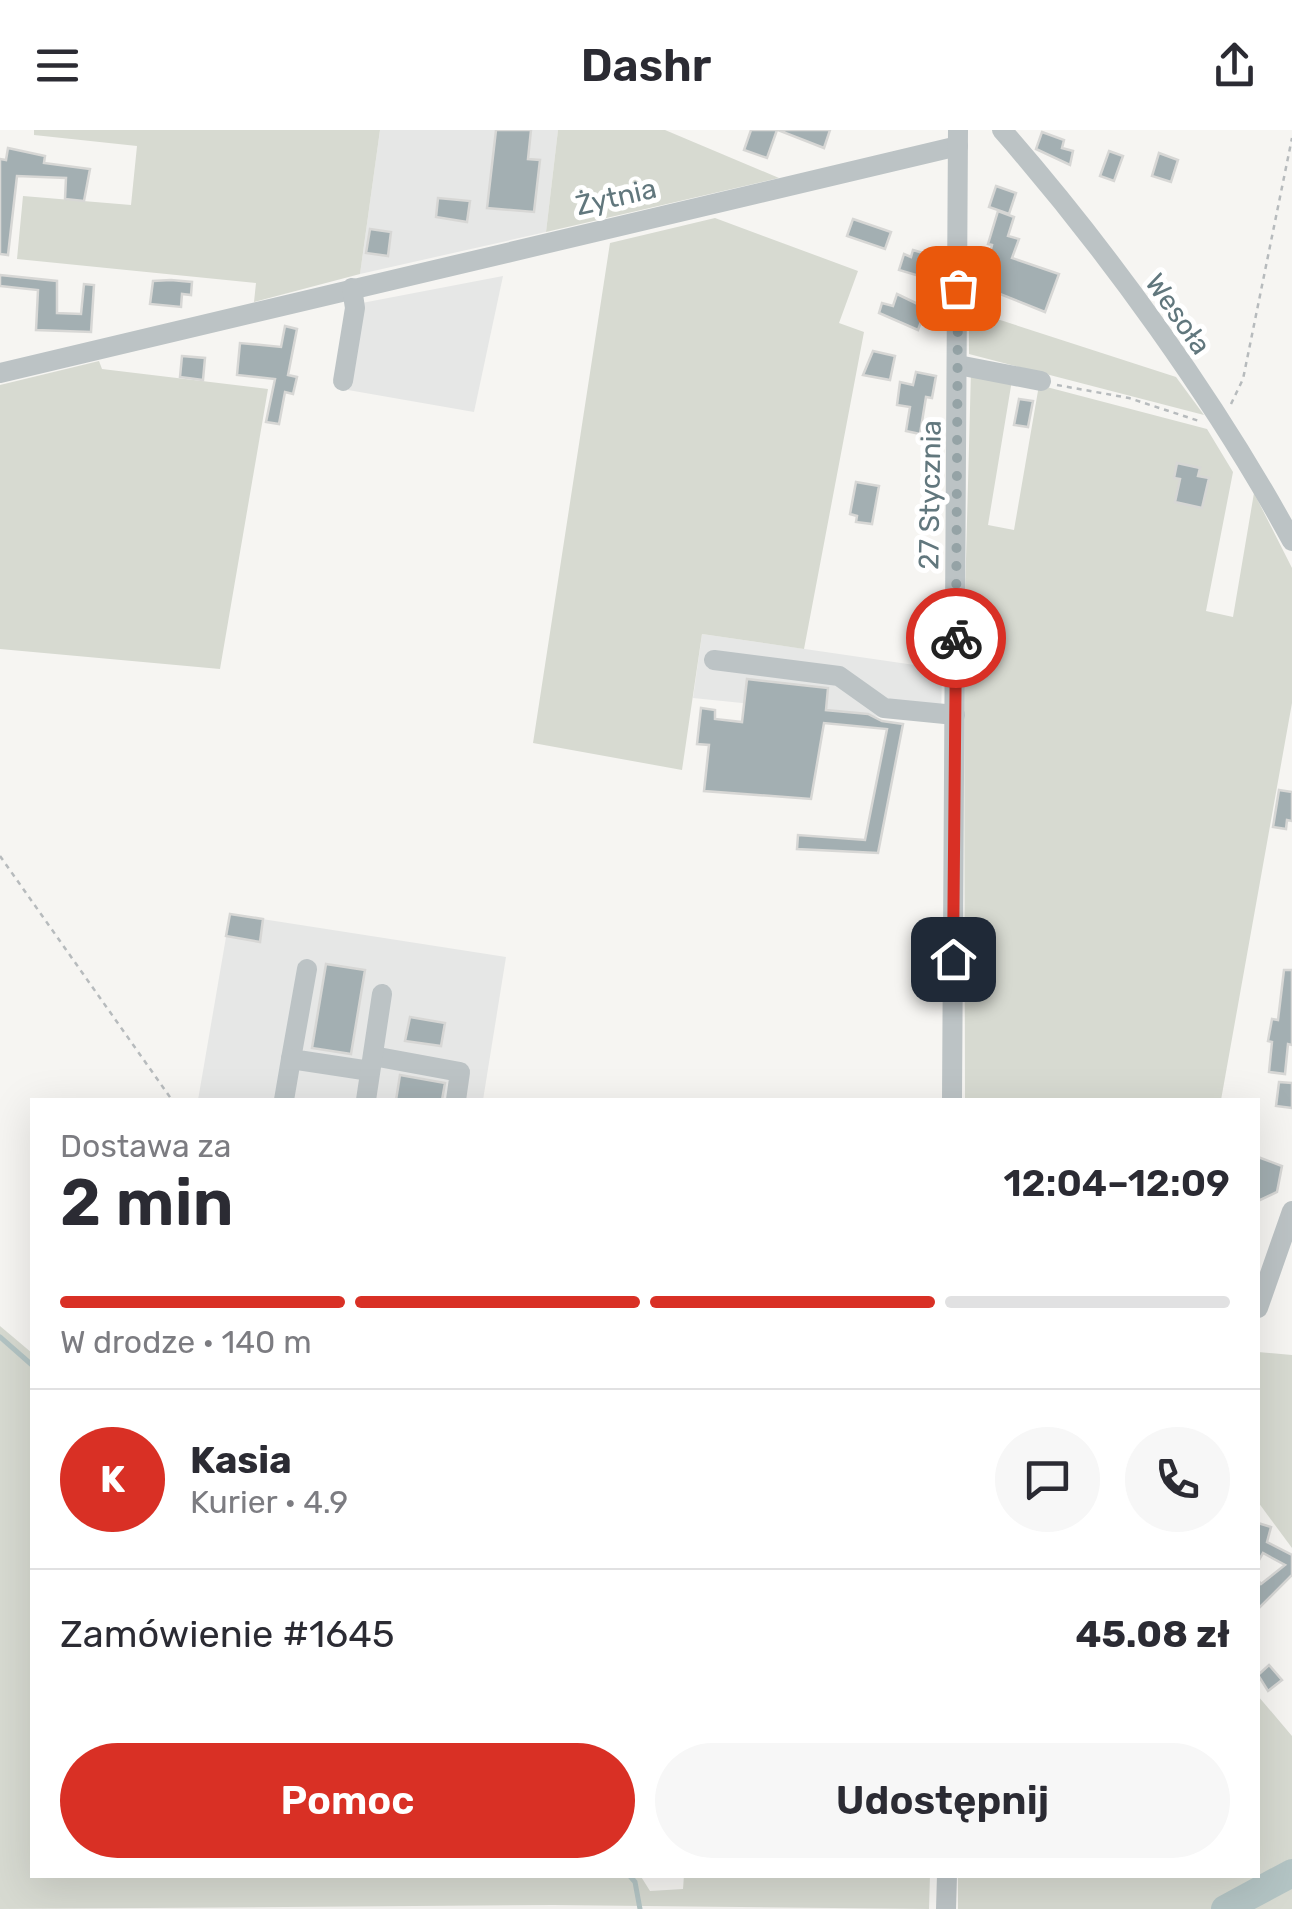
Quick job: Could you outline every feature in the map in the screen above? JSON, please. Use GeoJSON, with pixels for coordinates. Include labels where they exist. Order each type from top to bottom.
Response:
{"type":"FeatureCollection","features":[{"type":"Feature","properties":{"kind":"street","name":"Wesoła"},"geometry":{"type":"LineString","coordinates":[[1002,130],[1121,280],[1216,418],[1292,541]]}},
{"type":"Feature","properties":{"kind":"street","name":"Żytnia"},"geometry":{"type":"LineString","coordinates":[[0,373],[958,138]]}},
{"type":"Feature","properties":{"kind":"street","name":"27 Stycznia"},"geometry":{"type":"LineString","coordinates":[[952,1098],[958,138]]}},
{"type":"Feature","properties":{"kind":"street"},"geometry":{"type":"LineString","coordinates":[[343,381],[355,308],[352,288]]}},
{"type":"Feature","properties":{"kind":"street"},"geometry":{"type":"LineString","coordinates":[[958,365],[1041,381]]}},
{"type":"Feature","properties":{"kind":"street"},"geometry":{"type":"LineString","coordinates":[[714,660],[839,676],[884,708],[955,715]]}},
{"type":"Feature","properties":{"kind":"street"},"geometry":{"type":"LineString","coordinates":[[284,1098],[307,969]]}},
{"type":"Feature","properties":{"kind":"street"},"geometry":{"type":"LineString","coordinates":[[366,1098],[382,994]]}},
{"type":"Feature","properties":{"kind":"street"},"geometry":{"type":"LineString","coordinates":[[291,1059],[460,1072],[456,1098]]}},
{"type":"Feature","properties":{"kind":"street"},"geometry":{"type":"LineString","coordinates":[[1260,1302],[1292,1211]]}},
{"type":"Feature","properties":{"kind":"street"},"geometry":{"type":"LineString","coordinates":[[946,1905],[947,1878]]}},
{"type":"Feature","properties":{"kind":"path"},"geometry":{"type":"LineString","coordinates":[[1041,381],[1129,398],[1202,422],[1216,418],[1230,406],[1242,379],[1292,138]]}},
{"type":"Feature","properties":{"kind":"path"},"geometry":{"type":"LineString","coordinates":[[0,856],[171,1098]]}},
{"type":"Feature","properties":{"kind":"shaded area"},"geometry":{"type":"Polygon","coordinates":[[[34,130],[380,130],[360,274],[254,302],[256,283],[17,259],[23,196],[131,205],[137,146],[34,135],[34,130]]]}},
{"type":"Feature","properties":{"kind":"shaded area"},"geometry":{"type":"Polygon","coordinates":[[[380,130],[558,130],[546,232],[360,274],[380,130]]]}},
{"type":"Feature","properties":{"kind":"shaded area"},"geometry":{"type":"Polygon","coordinates":[[[558,130],[665,130],[779,178],[546,232],[558,130]]]}},
{"type":"Feature","properties":{"kind":"shaded area"},"geometry":{"type":"Polygon","coordinates":[[[715,218],[858,271],[839,323],[864,332],[804,649],[702,634],[682,770],[533,743],[610,243],[715,218]]]}},
{"type":"Feature","properties":{"kind":"shaded area"},"geometry":{"type":"Polygon","coordinates":[[[503,276],[474,412],[348,390],[362,303],[503,276]]]}},
{"type":"Feature","properties":{"kind":"shaded area"},"geometry":{"type":"Polygon","coordinates":[[[969,310],[1176,377],[1204,415],[969,354],[969,310]]]}},
{"type":"Feature","properties":{"kind":"shaded area"},"geometry":{"type":"Polygon","coordinates":[[[99,361],[102,369],[268,389],[220,669],[0,649],[0,385],[99,361]]]}},
{"type":"Feature","properties":{"kind":"shaded area"},"geometry":{"type":"Polygon","coordinates":[[[971,370],[1012,380],[988,525],[1014,530],[1039,385],[1207,429],[1233,472],[1206,611],[1233,617],[1254,493],[1292,568],[1292,703],[1221,1098],[965,1098],[964,635],[971,370]]]}},
{"type":"Feature","properties":{"kind":"shaded area"},"geometry":{"type":"Polygon","coordinates":[[[702,634],[942,669],[941,723],[693,698],[702,634]]]}},
{"type":"Feature","properties":{"kind":"shaded area"},"geometry":{"type":"Polygon","coordinates":[[[230,914],[506,957],[483,1098],[198,1098],[230,914]]]}},
{"type":"Feature","properties":{"kind":"shaded area"},"geometry":{"type":"Polygon","coordinates":[[[0,1326],[30,1351],[30,1878],[642,1878],[650,1891],[683,1889],[684,1878],[930,1878],[929,1909],[553,1905],[0,1909],[0,1326]]]}},
{"type":"Feature","properties":{"kind":"shaded area"},"geometry":{"type":"Polygon","coordinates":[[[1260,1352],[1292,1355],[1292,1548],[1260,1505],[1260,1352]]]}},
{"type":"Feature","properties":{"kind":"shaded area"},"geometry":{"type":"Polygon","coordinates":[[[1260,1698],[1292,1736],[1292,1909],[958,1909],[958,1878],[1260,1878],[1260,1698]]]}},
{"type":"Feature","properties":{"kind":"building"},"geometry":{"type":"Polygon","coordinates":[[[496,130],[531,130],[528,159],[540,160],[534,212],[487,208],[496,130]]]}},
{"type":"Feature","properties":{"kind":"building"},"geometry":{"type":"Polygon","coordinates":[[[751,130],[777,130],[767,158],[744,150],[751,130]]]}},
{"type":"Feature","properties":{"kind":"building"},"geometry":{"type":"Polygon","coordinates":[[[778,130],[830,130],[824,148],[778,130]]]}},
{"type":"Feature","properties":{"kind":"building"},"geometry":{"type":"Polygon","coordinates":[[[1042,132],[1064,140],[1062,148],[1073,151],[1070,165],[1036,149],[1042,132]]]}},
{"type":"Feature","properties":{"kind":"building"},"geometry":{"type":"Polygon","coordinates":[[[8,148],[45,156],[44,163],[90,169],[84,201],[65,199],[66,178],[17,176],[8,255],[0,254],[0,159],[6,160],[8,148]]]}},
{"type":"Feature","properties":{"kind":"building"},"geometry":{"type":"Polygon","coordinates":[[[1109,151],[1123,156],[1114,181],[1100,176],[1109,151]]]}},
{"type":"Feature","properties":{"kind":"building"},"geometry":{"type":"Polygon","coordinates":[[[1159,153],[1178,160],[1171,182],[1152,176],[1159,153]]]}},
{"type":"Feature","properties":{"kind":"building"},"geometry":{"type":"Polygon","coordinates":[[[996,186],[1016,193],[1009,214],[989,207],[996,186]]]}},
{"type":"Feature","properties":{"kind":"building"},"geometry":{"type":"Polygon","coordinates":[[[438,198],[470,201],[467,222],[436,217],[438,198]]]}},
{"type":"Feature","properties":{"kind":"building"},"geometry":{"type":"Polygon","coordinates":[[[998,211],[1014,217],[1008,236],[1019,239],[1012,258],[1059,274],[1045,312],[985,288],[996,255],[990,253],[992,245],[988,244],[998,211]]]}},
{"type":"Feature","properties":{"kind":"building"},"geometry":{"type":"Polygon","coordinates":[[[853,219],[891,232],[885,249],[847,236],[853,219]]]}},
{"type":"Feature","properties":{"kind":"building"},"geometry":{"type":"Polygon","coordinates":[[[370,229],[391,232],[388,256],[366,253],[370,229]]]}},
{"type":"Feature","properties":{"kind":"building"},"geometry":{"type":"Polygon","coordinates":[[[913,250],[933,256],[926,278],[899,270],[904,254],[911,257],[913,250]]]}},
{"type":"Feature","properties":{"kind":"building"},"geometry":{"type":"Polygon","coordinates":[[[0,275],[57,281],[57,313],[81,314],[84,284],[94,285],[91,332],[36,330],[38,290],[0,286],[0,275]]]}},
{"type":"Feature","properties":{"kind":"building"},"geometry":{"type":"Polygon","coordinates":[[[153,281],[192,282],[191,295],[182,294],[181,307],[150,304],[153,281]]]}},
{"type":"Feature","properties":{"kind":"building"},"geometry":{"type":"Polygon","coordinates":[[[897,294],[926,308],[918,330],[879,313],[882,303],[893,306],[897,294]]]}},
{"type":"Feature","properties":{"kind":"building"},"geometry":{"type":"Polygon","coordinates":[[[285,326],[297,329],[288,375],[297,377],[293,394],[285,392],[279,424],[266,422],[275,379],[237,375],[240,343],[281,347],[285,326]]]}},
{"type":"Feature","properties":{"kind":"building"},"geometry":{"type":"Polygon","coordinates":[[[873,351],[895,356],[890,380],[863,375],[873,351]]]}},
{"type":"Feature","properties":{"kind":"building"},"geometry":{"type":"Polygon","coordinates":[[[182,356],[205,358],[203,380],[180,377],[182,356]]]}},
{"type":"Feature","properties":{"kind":"building"},"geometry":{"type":"Polygon","coordinates":[[[916,372],[936,376],[932,398],[926,397],[920,434],[906,431],[910,407],[897,405],[900,382],[913,385],[916,372]]]}},
{"type":"Feature","properties":{"kind":"building"},"geometry":{"type":"Polygon","coordinates":[[[1019,399],[1033,401],[1028,427],[1014,425],[1019,399]]]}},
{"type":"Feature","properties":{"kind":"building"},"geometry":{"type":"Polygon","coordinates":[[[1177,463],[1200,468],[1198,476],[1209,478],[1202,508],[1175,502],[1180,479],[1174,478],[1177,463]]]}},
{"type":"Feature","properties":{"kind":"building"},"geometry":{"type":"Polygon","coordinates":[[[856,482],[879,486],[872,524],[856,522],[857,516],[850,514],[856,482]]]}},
{"type":"Feature","properties":{"kind":"building"},"geometry":{"type":"Polygon","coordinates":[[[747,679],[828,688],[826,710],[868,714],[903,724],[878,853],[797,849],[798,835],[865,840],[887,729],[824,723],[811,799],[704,791],[709,745],[697,744],[701,708],[715,710],[715,719],[742,722],[747,679]]]}},
{"type":"Feature","properties":{"kind":"building"},"geometry":{"type":"Polygon","coordinates":[[[1279,790],[1292,792],[1292,821],[1287,820],[1286,829],[1273,827],[1279,790]]]}},
{"type":"Feature","properties":{"kind":"building"},"geometry":{"type":"Polygon","coordinates":[[[230,914],[263,919],[260,942],[226,936],[230,914]]]}},
{"type":"Feature","properties":{"kind":"building"},"geometry":{"type":"Polygon","coordinates":[[[326,964],[365,970],[351,1054],[312,1048],[326,964]]]}},
{"type":"Feature","properties":{"kind":"building"},"geometry":{"type":"Polygon","coordinates":[[[1284,970],[1292,970],[1292,1045],[1288,1044],[1285,1074],[1269,1072],[1272,1042],[1268,1041],[1272,1019],[1278,1020],[1284,970]]]}},
{"type":"Feature","properties":{"kind":"building"},"geometry":{"type":"Polygon","coordinates":[[[410,1017],[445,1023],[441,1046],[405,1041],[410,1017]]]}},
{"type":"Feature","properties":{"kind":"building"},"geometry":{"type":"Polygon","coordinates":[[[400,1075],[445,1083],[442,1098],[396,1098],[400,1075]]]}},
{"type":"Feature","properties":{"kind":"building"},"geometry":{"type":"Polygon","coordinates":[[[1279,1082],[1292,1083],[1292,1108],[1276,1106],[1279,1082]]]}},
{"type":"Feature","properties":{"kind":"building"},"geometry":{"type":"Polygon","coordinates":[[[1260,1158],[1282,1166],[1277,1192],[1260,1200],[1260,1158]]]}},
{"type":"Feature","properties":{"kind":"building"},"geometry":{"type":"Polygon","coordinates":[[[1260,1524],[1271,1527],[1267,1542],[1292,1555],[1292,1575],[1260,1607],[1260,1583],[1285,1565],[1263,1553],[1260,1558],[1260,1524]]]}},
{"type":"Feature","properties":{"kind":"building"},"geometry":{"type":"Polygon","coordinates":[[[1269,1665],[1282,1680],[1268,1691],[1260,1673],[1269,1665]]]}},
{"type":"Feature","properties":{"kind":"waterway"},"geometry":{"type":"LineString","coordinates":[[0,1337],[30,1363]]}},
{"type":"Feature","properties":{"kind":"waterway"},"geometry":{"type":"LineString","coordinates":[[1225,1909],[1292,1873]]}},
{"type":"Feature","properties":{"kind":"waterway"},"geometry":{"type":"LineString","coordinates":[[632,1878],[640,1909]]}},
{"type":"Feature","properties":{"kind":"way so far"},"geometry":{"type":"LineString","coordinates":[[956,638],[958,288]]}},
{"type":"Feature","properties":{"kind":"route"},"geometry":{"type":"LineString","coordinates":[[953,959],[956,638]]}}]}
